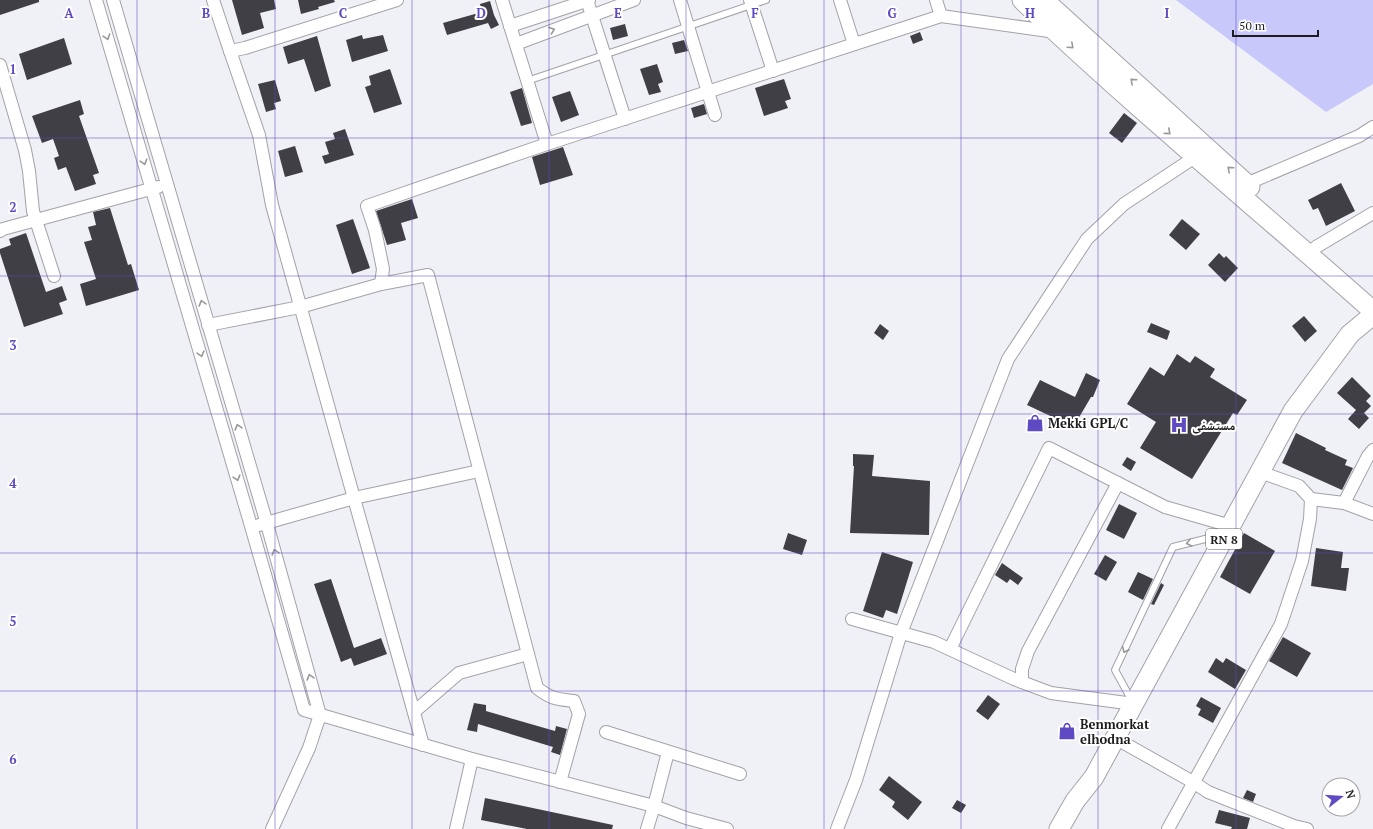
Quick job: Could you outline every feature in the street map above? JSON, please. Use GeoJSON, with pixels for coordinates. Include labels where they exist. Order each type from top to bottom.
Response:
{"type":"FeatureCollection","features":[{"type":"Feature","properties":{"kind":"main road"},"geometry":{"type":"LineString","coordinates":[[1022,0],[1056,32],[1200,152],[1246,184],[1373,298]]}},
{"type":"Feature","properties":{"kind":"main road"},"geometry":{"type":"LineString","coordinates":[[1044,0],[1200,152],[1305,251],[1373,311]]}},
{"type":"Feature","properties":{"kind":"main road","name":"RN 8"},"geometry":{"type":"LineString","coordinates":[[1059,829],[1075,801],[1094,777],[1293,411],[1350,334],[1373,315]]}},
{"type":"Feature","properties":{"kind":"main road","name":"RN 8"},"geometry":{"type":"LineString","coordinates":[[1074,829],[1085,807],[1094,777]]}},
{"type":"Feature","properties":{"kind":"street"},"geometry":{"type":"LineString","coordinates":[[96,0],[304,710],[472,759],[654,806],[709,827],[727,829]]}},
{"type":"Feature","properties":{"kind":"street"},"geometry":{"type":"LineString","coordinates":[[113,0],[267,524],[320,715],[308,748],[272,829]]}},
{"type":"Feature","properties":{"kind":"street"},"geometry":{"type":"LineString","coordinates":[[213,0],[259,135],[272,205],[423,745]]}},
{"type":"Feature","properties":{"kind":"street"},"geometry":{"type":"LineString","coordinates":[[230,51],[245,48],[397,0]]}},
{"type":"Feature","properties":{"kind":"street"},"geometry":{"type":"LineString","coordinates":[[502,0],[547,144]]}},
{"type":"Feature","properties":{"kind":"street"},"geometry":{"type":"LineString","coordinates":[[510,26],[588,0],[625,118]]}},
{"type":"Feature","properties":{"kind":"street"},"geometry":{"type":"LineString","coordinates":[[516,44],[634,0]]}},
{"type":"Feature","properties":{"kind":"street"},"geometry":{"type":"LineString","coordinates":[[680,0],[715,115]]}},
{"type":"Feature","properties":{"kind":"street"},"geometry":{"type":"LineString","coordinates":[[840,0],[854,44]]}},
{"type":"Feature","properties":{"kind":"street"},"geometry":{"type":"LineString","coordinates":[[936,0],[941,16]]}},
{"type":"Feature","properties":{"kind":"street"},"geometry":{"type":"LineString","coordinates":[[750,3],[773,71]]}},
{"type":"Feature","properties":{"kind":"street"},"geometry":{"type":"LineString","coordinates":[[381,284],[383,269],[375,230],[367,206],[625,118],[941,16],[1056,32]]}},
{"type":"Feature","properties":{"kind":"street"},"geometry":{"type":"LineString","coordinates":[[0,65],[25,150],[29,171],[33,211],[54,276]]}},
{"type":"Feature","properties":{"kind":"street"},"geometry":{"type":"LineString","coordinates":[[1246,184],[1359,136],[1373,127]]}},
{"type":"Feature","properties":{"kind":"street"},"geometry":{"type":"LineString","coordinates":[[836,829],[856,780],[901,633],[1008,359],[1086,239],[1124,204],[1200,152]]}},
{"type":"Feature","properties":{"kind":"street"},"geometry":{"type":"LineString","coordinates":[[0,231],[167,185]]}},
{"type":"Feature","properties":{"kind":"street"},"geometry":{"type":"LineString","coordinates":[[1316,247],[1373,213]]}},
{"type":"Feature","properties":{"kind":"street"},"geometry":{"type":"LineString","coordinates":[[208,325],[300,307],[381,284],[428,275],[536,688],[547,696],[560,700],[574,701],[579,714],[560,782]]}},
{"type":"Feature","properties":{"kind":"street"},"geometry":{"type":"LineString","coordinates":[[950,649],[1049,448],[1164,507],[1229,530]]}},
{"type":"Feature","properties":{"kind":"street"},"geometry":{"type":"LineString","coordinates":[[1344,503],[1368,456],[1373,450]]}},
{"type":"Feature","properties":{"kind":"street"},"geometry":{"type":"LineString","coordinates":[[251,526],[267,524],[354,498],[479,471]]}},
{"type":"Feature","properties":{"kind":"street"},"geometry":{"type":"LineString","coordinates":[[1260,472],[1299,486],[1311,499],[1344,503],[1373,514]]}},
{"type":"Feature","properties":{"kind":"street"},"geometry":{"type":"LineString","coordinates":[[1022,682],[1022,669],[1028,651],[1118,483]]}},
{"type":"Feature","properties":{"kind":"street"},"geometry":{"type":"LineString","coordinates":[[1168,829],[1281,624],[1302,561],[1310,519],[1311,499]]}},
{"type":"Feature","properties":{"kind":"street"},"geometry":{"type":"LineString","coordinates":[[852,619],[934,642],[1022,682],[1051,692],[1134,704]]}},
{"type":"Feature","properties":{"kind":"street"},"geometry":{"type":"LineString","coordinates":[[414,712],[459,674],[528,654]]}},
{"type":"Feature","properties":{"kind":"street"},"geometry":{"type":"LineString","coordinates":[[606,732],[740,774]]}},
{"type":"Feature","properties":{"kind":"street"},"geometry":{"type":"LineString","coordinates":[[1115,738],[1208,792],[1294,826],[1307,829]]}},
{"type":"Feature","properties":{"kind":"street"},"geometry":{"type":"LineString","coordinates":[[648,829],[668,752]]}},
{"type":"Feature","properties":{"kind":"street"},"geometry":{"type":"LineString","coordinates":[[456,829],[472,759]]}},
{"type":"Feature","properties":{"kind":"lane"},"geometry":{"type":"LineString","coordinates":[[527,81],[688,27],[750,3],[766,0]]}},
{"type":"Feature","properties":{"kind":"lane"},"geometry":{"type":"LineString","coordinates":[[1134,704],[1115,670],[1173,547],[1229,530]]}},
{"type":"Feature","properties":{"kind":"shaded area"},"geometry":{"type":"Polygon","coordinates":[[[1176,0],[1373,0],[1373,84],[1326,112],[1176,0]]]}},
{"type":"Feature","properties":{"kind":"building"},"geometry":{"type":"Polygon","coordinates":[[[0,0],[39,0],[39,2],[0,15],[0,0]]]}},
{"type":"Feature","properties":{"kind":"building"},"geometry":{"type":"Polygon","coordinates":[[[232,0],[274,0],[276,9],[260,13],[264,28],[242,35],[232,0]]]}},
{"type":"Feature","properties":{"kind":"building"},"geometry":{"type":"Polygon","coordinates":[[[298,0],[334,0],[335,2],[318,7],[319,9],[301,14],[298,0]]]}},
{"type":"Feature","properties":{"kind":"building"},"geometry":{"type":"Polygon","coordinates":[[[490,1],[499,25],[491,29],[488,23],[447,35],[443,23],[482,12],[480,4],[490,1]]]}},
{"type":"Feature","properties":{"kind":"building"},"geometry":{"type":"Polygon","coordinates":[[[625,24],[628,36],[613,40],[610,28],[625,24]]]}},
{"type":"Feature","properties":{"kind":"building"},"geometry":{"type":"Polygon","coordinates":[[[920,32],[923,40],[913,44],[910,36],[920,32]]]}},
{"type":"Feature","properties":{"kind":"building"},"geometry":{"type":"Polygon","coordinates":[[[362,35],[363,39],[383,35],[388,51],[352,62],[346,40],[362,35]]]}},
{"type":"Feature","properties":{"kind":"building"},"geometry":{"type":"Polygon","coordinates":[[[317,36],[331,86],[315,92],[304,59],[288,64],[283,47],[317,36]]]}},
{"type":"Feature","properties":{"kind":"building"},"geometry":{"type":"Polygon","coordinates":[[[64,38],[72,64],[27,80],[19,54],[64,38]]]}},
{"type":"Feature","properties":{"kind":"building"},"geometry":{"type":"Polygon","coordinates":[[[684,40],[688,51],[675,54],[672,43],[684,40]]]}},
{"type":"Feature","properties":{"kind":"building"},"geometry":{"type":"Polygon","coordinates":[[[657,64],[663,82],[658,84],[661,92],[649,95],[640,69],[657,64]]]}},
{"type":"Feature","properties":{"kind":"building"},"geometry":{"type":"Polygon","coordinates":[[[390,69],[402,104],[374,113],[365,87],[371,85],[369,76],[390,69]]]}},
{"type":"Feature","properties":{"kind":"building"},"geometry":{"type":"Polygon","coordinates":[[[784,79],[791,99],[785,101],[788,108],[764,116],[755,88],[784,79]]]}},
{"type":"Feature","properties":{"kind":"building"},"geometry":{"type":"Polygon","coordinates":[[[275,80],[281,101],[274,103],[276,109],[266,112],[258,84],[275,80]]]}},
{"type":"Feature","properties":{"kind":"building"},"geometry":{"type":"Polygon","coordinates":[[[522,88],[532,123],[521,126],[510,92],[522,88]]]}},
{"type":"Feature","properties":{"kind":"building"},"geometry":{"type":"Polygon","coordinates":[[[570,91],[579,115],[561,122],[552,97],[570,91]]]}},
{"type":"Feature","properties":{"kind":"building"},"geometry":{"type":"Polygon","coordinates":[[[80,100],[84,114],[79,116],[99,173],[93,175],[96,184],[75,191],[66,167],[58,170],[54,158],[59,156],[53,139],[42,143],[32,116],[80,100]]]}},
{"type":"Feature","properties":{"kind":"building"},"geometry":{"type":"Polygon","coordinates":[[[704,104],[707,114],[694,118],[691,108],[704,104]]]}},
{"type":"Feature","properties":{"kind":"building"},"geometry":{"type":"Polygon","coordinates":[[[1124,113],[1137,123],[1122,143],[1109,133],[1124,113]]]}},
{"type":"Feature","properties":{"kind":"building"},"geometry":{"type":"Polygon","coordinates":[[[345,129],[354,155],[325,164],[322,156],[329,154],[325,142],[335,139],[333,133],[345,129]]]}},
{"type":"Feature","properties":{"kind":"building"},"geometry":{"type":"Polygon","coordinates":[[[295,146],[303,172],[285,177],[278,151],[295,146]]]}},
{"type":"Feature","properties":{"kind":"building"},"geometry":{"type":"Polygon","coordinates":[[[563,147],[573,175],[540,185],[532,157],[563,147]]]}},
{"type":"Feature","properties":{"kind":"building"},"geometry":{"type":"Polygon","coordinates":[[[1341,183],[1355,211],[1326,226],[1318,208],[1313,210],[1308,200],[1341,183]]]}},
{"type":"Feature","properties":{"kind":"building"},"geometry":{"type":"Polygon","coordinates":[[[412,199],[418,218],[401,223],[406,240],[387,245],[376,211],[412,199]]]}},
{"type":"Feature","properties":{"kind":"building"},"geometry":{"type":"Polygon","coordinates":[[[110,208],[128,265],[131,264],[139,290],[86,306],[80,284],[96,279],[84,242],[92,240],[88,227],[96,225],[93,212],[110,208]]]}},
{"type":"Feature","properties":{"kind":"building"},"geometry":{"type":"Polygon","coordinates":[[[353,219],[370,268],[352,274],[336,225],[353,219]]]}},
{"type":"Feature","properties":{"kind":"building"},"geometry":{"type":"Polygon","coordinates":[[[1182,219],[1200,234],[1186,250],[1169,235],[1182,219]]]}},
{"type":"Feature","properties":{"kind":"building"},"geometry":{"type":"Polygon","coordinates":[[[26,233],[46,292],[62,286],[67,300],[59,303],[63,314],[24,327],[0,249],[11,245],[9,239],[26,233]]]}},
{"type":"Feature","properties":{"kind":"building"},"geometry":{"type":"Polygon","coordinates":[[[1219,253],[1224,258],[1226,256],[1238,268],[1225,282],[1208,265],[1219,253]]]}},
{"type":"Feature","properties":{"kind":"building"},"geometry":{"type":"Polygon","coordinates":[[[1304,316],[1317,331],[1305,342],[1292,326],[1304,316]]]}},
{"type":"Feature","properties":{"kind":"building"},"geometry":{"type":"Polygon","coordinates":[[[1151,323],[1170,331],[1167,340],[1147,332],[1151,323]]]}},
{"type":"Feature","properties":{"kind":"building"},"geometry":{"type":"Polygon","coordinates":[[[880,324],[889,331],[883,340],[874,333],[880,324]]]}},
{"type":"Feature","properties":{"kind":"building"},"geometry":{"type":"Polygon","coordinates":[[[1177,354],[1190,363],[1195,356],[1215,369],[1210,377],[1247,400],[1237,415],[1233,413],[1192,479],[1140,448],[1156,422],[1127,404],[1150,367],[1164,376],[1177,354]]]}},
{"type":"Feature","properties":{"kind":"building"},"geometry":{"type":"Polygon","coordinates":[[[1086,373],[1100,380],[1093,397],[1091,397],[1074,426],[1027,405],[1040,380],[1075,397],[1086,373]]]}},
{"type":"Feature","properties":{"kind":"building"},"geometry":{"type":"Polygon","coordinates":[[[1352,377],[1371,396],[1366,401],[1371,406],[1364,413],[1369,418],[1359,429],[1348,419],[1356,410],[1337,393],[1352,377]]]}},
{"type":"Feature","properties":{"kind":"building"},"geometry":{"type":"Polygon","coordinates":[[[1296,433],[1326,448],[1325,450],[1347,460],[1345,465],[1353,468],[1342,490],[1282,463],[1296,433]]]}},
{"type":"Feature","properties":{"kind":"building"},"geometry":{"type":"Polygon","coordinates":[[[853,454],[874,455],[872,476],[930,481],[929,535],[850,533],[854,466],[853,454]]]}},
{"type":"Feature","properties":{"kind":"building"},"geometry":{"type":"Polygon","coordinates":[[[1127,457],[1136,462],[1131,471],[1122,465],[1127,457]]]}},
{"type":"Feature","properties":{"kind":"building"},"geometry":{"type":"Polygon","coordinates":[[[1119,504],[1137,513],[1124,539],[1106,530],[1119,504]]]}},
{"type":"Feature","properties":{"kind":"building"},"geometry":{"type":"Polygon","coordinates":[[[788,533],[807,540],[802,555],[783,549],[788,533]]]}},
{"type":"Feature","properties":{"kind":"building"},"geometry":{"type":"Polygon","coordinates":[[[1244,533],[1275,551],[1250,594],[1220,577],[1244,533]]]}},
{"type":"Feature","properties":{"kind":"building"},"geometry":{"type":"Polygon","coordinates":[[[1316,548],[1343,552],[1341,568],[1349,568],[1346,591],[1311,586],[1316,548]]]}},
{"type":"Feature","properties":{"kind":"building"},"geometry":{"type":"Polygon","coordinates":[[[882,552],[913,562],[897,614],[886,610],[883,618],[863,611],[882,552]]]}},
{"type":"Feature","properties":{"kind":"building"},"geometry":{"type":"Polygon","coordinates":[[[1105,555],[1117,562],[1106,581],[1094,574],[1105,555]]]}},
{"type":"Feature","properties":{"kind":"building"},"geometry":{"type":"Polygon","coordinates":[[[1002,563],[1023,578],[1018,585],[1010,579],[1007,583],[995,575],[1002,563]]]}},
{"type":"Feature","properties":{"kind":"building"},"geometry":{"type":"Polygon","coordinates":[[[1138,572],[1153,579],[1143,600],[1128,592],[1138,572]]]}},
{"type":"Feature","properties":{"kind":"building"},"geometry":{"type":"Polygon","coordinates":[[[331,579],[354,648],[381,638],[387,654],[354,666],[351,658],[341,662],[314,584],[331,579]]]}},
{"type":"Feature","properties":{"kind":"building"},"geometry":{"type":"Polygon","coordinates":[[[1161,583],[1164,585],[1154,605],[1151,604],[1161,583]]]}},
{"type":"Feature","properties":{"kind":"building"},"geometry":{"type":"Polygon","coordinates":[[[1283,637],[1311,653],[1297,677],[1269,661],[1283,637]]]}},
{"type":"Feature","properties":{"kind":"building"},"geometry":{"type":"Polygon","coordinates":[[[1216,658],[1223,663],[1226,658],[1246,670],[1235,689],[1208,672],[1216,658]]]}},
{"type":"Feature","properties":{"kind":"building"},"geometry":{"type":"Polygon","coordinates":[[[988,695],[1000,704],[988,720],[976,711],[988,695]]]}},
{"type":"Feature","properties":{"kind":"building"},"geometry":{"type":"Polygon","coordinates":[[[1201,697],[1221,708],[1213,723],[1198,715],[1201,709],[1196,706],[1201,697]]]}},
{"type":"Feature","properties":{"kind":"building"},"geometry":{"type":"Polygon","coordinates":[[[474,703],[486,705],[486,711],[555,731],[556,726],[567,729],[560,755],[551,752],[553,747],[478,724],[477,732],[467,730],[474,703]]]}},
{"type":"Feature","properties":{"kind":"building"},"geometry":{"type":"Polygon","coordinates":[[[889,776],[922,802],[908,820],[892,807],[895,802],[879,790],[889,776]]]}},
{"type":"Feature","properties":{"kind":"building"},"geometry":{"type":"Polygon","coordinates":[[[1247,790],[1256,794],[1253,802],[1243,798],[1247,790]]]}},
{"type":"Feature","properties":{"kind":"building"},"geometry":{"type":"Polygon","coordinates":[[[485,798],[613,825],[612,829],[527,829],[481,820],[485,798]]]}},
{"type":"Feature","properties":{"kind":"building"},"geometry":{"type":"Polygon","coordinates":[[[957,800],[966,805],[961,813],[952,808],[957,800]]]}},
{"type":"Feature","properties":{"kind":"building"},"geometry":{"type":"Polygon","coordinates":[[[1219,810],[1250,818],[1247,829],[1231,829],[1232,827],[1215,823],[1219,810]]]}},
{"type":"Feature","properties":{"kind":"place","name":"Mekki GPL/C"},"geometry":{"type":"Point","coordinates":[1035,423]}},
{"type":"Feature","properties":{"kind":"place","name":"مستشفى"},"geometry":{"type":"Point","coordinates":[1179,425]}},
{"type":"Feature","properties":{"kind":"place","name":"Benmorkat elhodna"},"geometry":{"type":"Point","coordinates":[1067,731]}}]}
